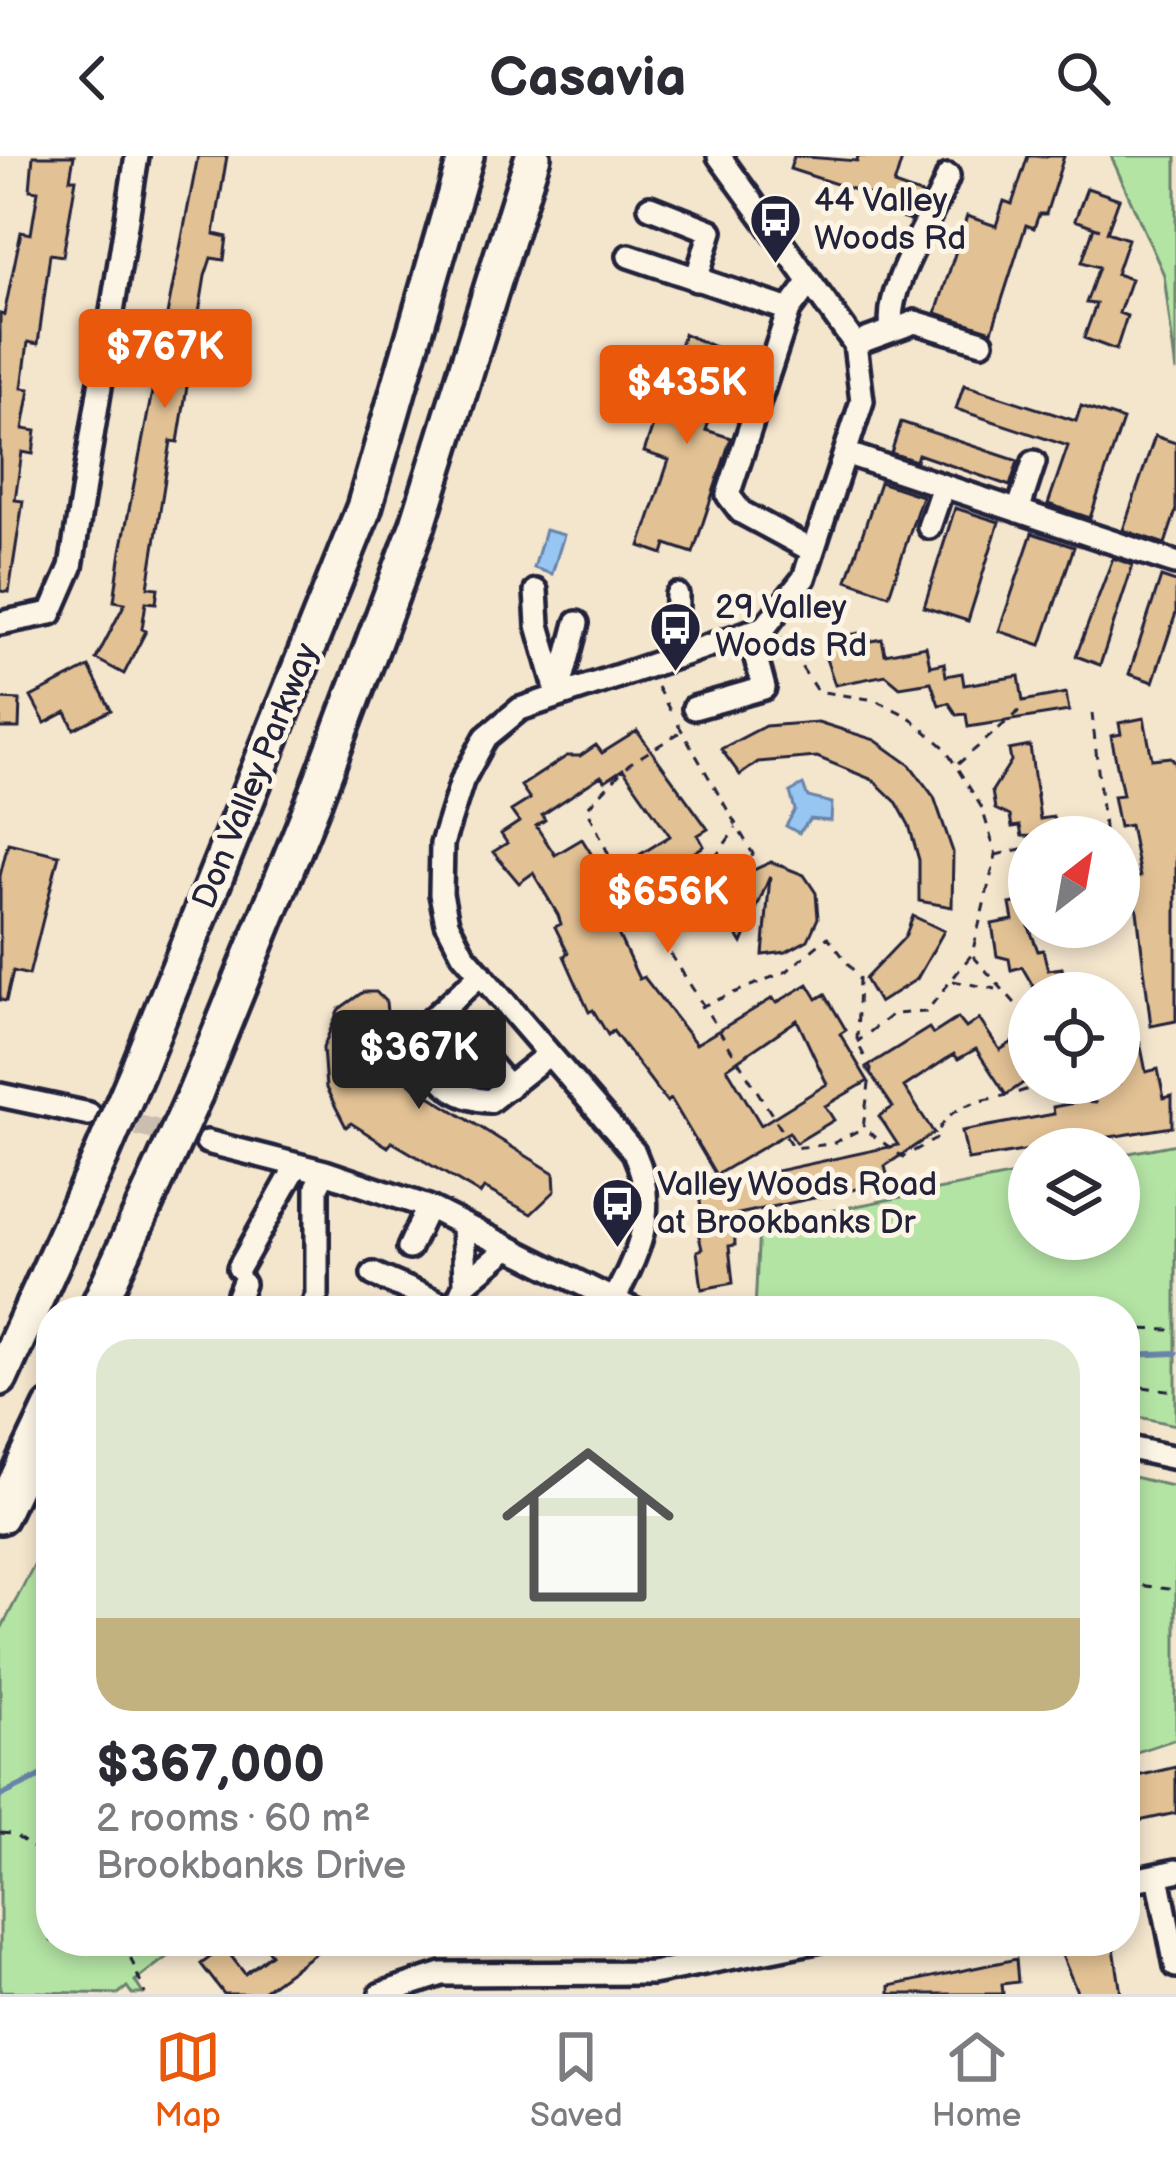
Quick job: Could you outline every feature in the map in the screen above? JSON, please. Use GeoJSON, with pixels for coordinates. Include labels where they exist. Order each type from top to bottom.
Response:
{"type":"FeatureCollection","features":[{"type":"Feature","properties":{"kind":"highway","name":"Don Valley Parkway"},"geometry":{"type":"LineString","coordinates":[[37,1296],[137,1072],[364,508],[466,156]]}},
{"type":"Feature","properties":{"kind":"highway","name":"Don Valley Parkway"},"geometry":{"type":"LineString","coordinates":[[103,1296],[195,1094],[314,801],[418,524],[533,156]]}},
{"type":"Feature","properties":{"kind":"highway","name":"Don Valley Parkway"},"geometry":{"type":"LineString","coordinates":[[0,1378],[36,1299]]}},
{"type":"Feature","properties":{"kind":"highway"},"geometry":{"type":"LineString","coordinates":[[0,1516],[36,1440]]}},
{"type":"Feature","properties":{"kind":"street"},"geometry":{"type":"LineString","coordinates":[[0,622],[51,614],[71,567],[136,156]]}},
{"type":"Feature","properties":{"kind":"street"},"geometry":{"type":"LineString","coordinates":[[615,1296],[648,1218],[648,1185],[634,1152],[481,974],[447,923],[441,894],[442,844],[462,781],[486,737],[520,709],[759,626],[804,578],[862,401],[855,344],[719,156]]}},
{"type":"Feature","properties":{"kind":"street"},"geometry":{"type":"LineString","coordinates":[[892,328],[890,315],[899,286],[948,176]]}},
{"type":"Feature","properties":{"kind":"street"},"geometry":{"type":"LineString","coordinates":[[650,207],[711,231],[696,280]]}},
{"type":"Feature","properties":{"kind":"street"},"geometry":{"type":"LineString","coordinates":[[629,256],[789,310]]}},
{"type":"Feature","properties":{"kind":"street"},"geometry":{"type":"LineString","coordinates":[[809,283],[789,310],[728,495],[741,512],[813,550]]}},
{"type":"Feature","properties":{"kind":"street"},"geometry":{"type":"LineString","coordinates":[[855,344],[915,322],[982,343]]}},
{"type":"Feature","properties":{"kind":"street"},"geometry":{"type":"LineString","coordinates":[[844,453],[1175,563]]}},
{"type":"Feature","properties":{"kind":"street"},"geometry":{"type":"LineString","coordinates":[[1018,511],[1034,462]]}},
{"type":"Feature","properties":{"kind":"street"},"geometry":{"type":"LineString","coordinates":[[929,527],[943,486]]}},
{"type":"Feature","properties":{"kind":"street"},"geometry":{"type":"LineString","coordinates":[[536,591],[538,625],[558,695]]}},
{"type":"Feature","properties":{"kind":"street"},"geometry":{"type":"LineString","coordinates":[[676,654],[677,596]]}},
{"type":"Feature","properties":{"kind":"street"},"geometry":{"type":"LineString","coordinates":[[558,695],[577,623]]}},
{"type":"Feature","properties":{"kind":"street"},"geometry":{"type":"LineString","coordinates":[[694,708],[764,688],[759,626]]}},
{"type":"Feature","properties":{"kind":"street"},"geometry":{"type":"LineString","coordinates":[[481,974],[431,1020],[424,1057],[440,1080],[465,1099],[490,1101],[550,1054]]}},
{"type":"Feature","properties":{"kind":"street"},"geometry":{"type":"LineString","coordinates":[[465,1037],[509,1087]]}},
{"type":"Feature","properties":{"kind":"street"},"geometry":{"type":"LineString","coordinates":[[0,1095],[89,1114]]}},
{"type":"Feature","properties":{"kind":"street"},"geometry":{"type":"LineString","coordinates":[[207,1142],[325,1172],[428,1207],[593,1296]]}},
{"type":"Feature","properties":{"kind":"street"},"geometry":{"type":"LineString","coordinates":[[236,1296],[241,1276],[297,1165]]}},
{"type":"Feature","properties":{"kind":"street"},"geometry":{"type":"LineString","coordinates":[[317,1296],[317,1187],[325,1172]]}},
{"type":"Feature","properties":{"kind":"street"},"geometry":{"type":"LineString","coordinates":[[409,1248],[428,1207]]}},
{"type":"Feature","properties":{"kind":"street"},"geometry":{"type":"LineString","coordinates":[[463,1225],[465,1284]]}},
{"type":"Feature","properties":{"kind":"street"},"geometry":{"type":"LineString","coordinates":[[459,1296],[465,1284],[508,1248]]}},
{"type":"Feature","properties":{"kind":"street"},"geometry":{"type":"LineString","coordinates":[[373,1274],[422,1296]]}},
{"type":"Feature","properties":{"kind":"street"},"geometry":{"type":"LineString","coordinates":[[1140,1450],[1176,1458]]}},
{"type":"Feature","properties":{"kind":"street"},"geometry":{"type":"LineString","coordinates":[[1167,1874],[1176,1966]]}},
{"type":"Feature","properties":{"kind":"street"},"geometry":{"type":"LineString","coordinates":[[381,1994],[442,1974],[652,1973],[740,1956]]}},
{"type":"Feature","properties":{"kind":"path"},"geometry":{"type":"LineString","coordinates":[[759,626],[817,692],[875,700],[908,716],[944,747],[982,808],[997,855],[972,954],[926,1012],[893,1014],[857,1042]]}},
{"type":"Feature","properties":{"kind":"path"},"geometry":{"type":"LineString","coordinates":[[646,664],[753,854],[748,862],[704,873]]}},
{"type":"Feature","properties":{"kind":"path"},"geometry":{"type":"LineString","coordinates":[[956,766],[1020,710]]}},
{"type":"Feature","properties":{"kind":"path"},"geometry":{"type":"LineString","coordinates":[[1092,713],[1103,816]]}},
{"type":"Feature","properties":{"kind":"path"},"geometry":{"type":"LineString","coordinates":[[682,731],[629,764],[587,808],[614,866],[794,1148],[832,1144],[863,1128]]}},
{"type":"Feature","properties":{"kind":"path"},"geometry":{"type":"LineString","coordinates":[[657,932],[737,826]]}},
{"type":"Feature","properties":{"kind":"path"},"geometry":{"type":"LineString","coordinates":[[997,855],[1008,852]]}},
{"type":"Feature","properties":{"kind":"path"},"geometry":{"type":"LineString","coordinates":[[700,1006],[787,971],[828,937],[859,979],[857,1042],[871,1069],[863,1128]]}},
{"type":"Feature","properties":{"kind":"path"},"geometry":{"type":"LineString","coordinates":[[972,954],[1008,997]]}},
{"type":"Feature","properties":{"kind":"path"},"geometry":{"type":"LineString","coordinates":[[951,980],[1000,989]]}},
{"type":"Feature","properties":{"kind":"path"},"geometry":{"type":"LineString","coordinates":[[863,1128],[903,1157],[936,1139],[940,1123],[952,1110],[1008,1093]]}},
{"type":"Feature","properties":{"kind":"path"},"geometry":{"type":"LineString","coordinates":[[1140,1329],[1176,1330]]}},
{"type":"Feature","properties":{"kind":"path"},"geometry":{"type":"LineString","coordinates":[[1140,1387],[1176,1391]]}},
{"type":"Feature","properties":{"kind":"path"},"geometry":{"type":"LineString","coordinates":[[1140,1585],[1176,1590]]}},
{"type":"Feature","properties":{"kind":"path"},"geometry":{"type":"LineString","coordinates":[[0,1833],[12,1834],[36,1849]]}},
{"type":"Feature","properties":{"kind":"path"},"geometry":{"type":"LineString","coordinates":[[130,1956],[145,1994]]}},
{"type":"Feature","properties":{"kind":"green space"},"geometry":{"type":"Polygon","coordinates":[[[1111,156],[1176,156],[1176,372],[1164,275],[1111,156]]]}},
{"type":"Feature","properties":{"kind":"green space"},"geometry":{"type":"Polygon","coordinates":[[[1176,1144],[1176,1425],[1140,1417],[1140,1296],[756,1296],[759,1225],[1008,1176],[1008,1260],[1140,1260],[1140,1151],[1176,1144]]]}},
{"type":"Feature","properties":{"kind":"green space"},"geometry":{"type":"Polygon","coordinates":[[[1140,1479],[1176,1487],[1176,1739],[1140,1751],[1140,1479]]]}},
{"type":"Feature","properties":{"kind":"green space"},"geometry":{"type":"Polygon","coordinates":[[[36,1561],[36,1956],[168,1956],[135,1981],[143,1994],[132,1994],[127,1987],[118,1994],[0,1991],[0,1631],[36,1561]]]}},
{"type":"Feature","properties":{"kind":"water"},"geometry":{"type":"Polygon","coordinates":[[[545,530],[564,535],[552,574],[534,568],[545,530]]]}},
{"type":"Feature","properties":{"kind":"water"},"geometry":{"type":"Polygon","coordinates":[[[803,785],[808,797],[832,803],[831,821],[810,819],[799,833],[786,826],[795,810],[790,792],[803,785]]]}},
{"type":"Feature","properties":{"kind":"building"},"geometry":{"type":"Polygon","coordinates":[[[33,156],[74,156],[70,179],[76,179],[63,256],[50,254],[38,344],[28,342],[22,388],[30,389],[23,429],[36,431],[33,454],[22,452],[15,500],[23,501],[9,592],[0,591],[0,314],[4,315],[21,232],[31,234],[38,191],[30,190],[33,156]]]}},
{"type":"Feature","properties":{"kind":"building"},"geometry":{"type":"Polygon","coordinates":[[[198,156],[227,156],[214,234],[227,237],[224,260],[211,258],[205,276],[178,442],[171,441],[148,587],[158,588],[156,603],[146,602],[142,629],[146,631],[124,674],[96,659],[125,603],[114,601],[121,551],[198,156]]]}},
{"type":"Feature","properties":{"kind":"building"},"geometry":{"type":"Polygon","coordinates":[[[794,156],[857,161],[858,156],[903,156],[894,185],[923,195],[910,221],[885,213],[889,201],[790,169],[794,156]]]}},
{"type":"Feature","properties":{"kind":"building"},"geometry":{"type":"Polygon","coordinates":[[[1028,156],[1064,156],[1046,214],[1039,214],[1034,228],[1026,225],[992,331],[936,313],[967,216],[996,226],[1004,201],[1012,204],[1028,156]]]}},
{"type":"Feature","properties":{"kind":"building"},"geometry":{"type":"Polygon","coordinates":[[[1087,188],[1119,199],[1107,232],[1128,239],[1116,274],[1131,279],[1119,313],[1127,316],[1116,350],[1084,338],[1096,304],[1086,303],[1099,267],[1082,262],[1094,227],[1100,229],[1075,220],[1087,188]]]}},
{"type":"Feature","properties":{"kind":"building"},"geometry":{"type":"Polygon","coordinates":[[[684,334],[732,354],[706,430],[731,438],[693,553],[666,544],[663,554],[640,546],[669,460],[644,452],[684,334]]]}},
{"type":"Feature","properties":{"kind":"building"},"geometry":{"type":"Polygon","coordinates":[[[964,385],[1076,421],[1081,406],[1123,420],[1090,518],[1048,504],[1068,446],[956,409],[964,385]]]}},
{"type":"Feature","properties":{"kind":"building"},"geometry":{"type":"Polygon","coordinates":[[[901,422],[1018,461],[1010,486],[918,454],[916,461],[891,453],[901,422]]]}},
{"type":"Feature","properties":{"kind":"building"},"geometry":{"type":"Polygon","coordinates":[[[1155,436],[1176,443],[1176,511],[1165,544],[1123,530],[1155,436]]]}},
{"type":"Feature","properties":{"kind":"building"},"geometry":{"type":"Polygon","coordinates":[[[880,482],[922,496],[889,595],[847,580],[880,482]]]}},
{"type":"Feature","properties":{"kind":"building"},"geometry":{"type":"Polygon","coordinates":[[[955,508],[999,522],[968,621],[924,607],[955,508]]]}},
{"type":"Feature","properties":{"kind":"building"},"geometry":{"type":"Polygon","coordinates":[[[1032,533],[1074,547],[1041,645],[999,631],[1032,533]]]}},
{"type":"Feature","properties":{"kind":"building"},"geometry":{"type":"Polygon","coordinates":[[[1113,558],[1133,565],[1100,665],[1076,656],[1113,558]]]}},
{"type":"Feature","properties":{"kind":"building"},"geometry":{"type":"Polygon","coordinates":[[[1161,577],[1176,582],[1176,613],[1153,682],[1129,674],[1161,577]]]}},
{"type":"Feature","properties":{"kind":"building"},"geometry":{"type":"Polygon","coordinates":[[[860,633],[862,643],[882,639],[885,654],[926,646],[930,666],[944,663],[946,676],[962,673],[964,685],[1019,676],[1023,701],[1066,693],[1069,711],[968,727],[966,714],[957,715],[949,703],[939,705],[931,682],[900,687],[886,675],[835,685],[823,650],[839,647],[838,637],[860,633]]]}},
{"type":"Feature","properties":{"kind":"building"},"geometry":{"type":"Polygon","coordinates":[[[89,667],[111,710],[74,729],[66,712],[45,723],[31,697],[89,667]]]}},
{"type":"Feature","properties":{"kind":"building"},"geometry":{"type":"Polygon","coordinates":[[[0,699],[20,700],[19,728],[0,728],[0,699]]]}},
{"type":"Feature","properties":{"kind":"building"},"geometry":{"type":"Polygon","coordinates":[[[1144,718],[1152,759],[1171,757],[1176,764],[1176,1021],[1151,1026],[1140,936],[1140,816],[1117,816],[1113,796],[1123,795],[1111,736],[1121,734],[1119,723],[1144,718]]]}},
{"type":"Feature","properties":{"kind":"building"},"geometry":{"type":"Polygon","coordinates":[[[818,722],[875,740],[910,765],[934,797],[953,852],[952,907],[919,901],[919,860],[909,825],[897,803],[873,780],[817,757],[758,762],[740,775],[721,749],[765,726],[818,722]]]}},
{"type":"Feature","properties":{"kind":"building"},"geometry":{"type":"Polygon","coordinates":[[[637,731],[708,829],[698,835],[704,846],[667,870],[672,878],[610,917],[639,979],[644,977],[696,1044],[773,998],[776,1003],[808,984],[817,999],[825,994],[846,1030],[840,1034],[868,1081],[825,1106],[834,1120],[796,1143],[789,1132],[716,1175],[671,1099],[667,1102],[613,1031],[608,1035],[593,1010],[589,1012],[564,956],[568,953],[555,927],[561,924],[558,915],[533,873],[519,883],[493,852],[507,843],[501,834],[519,822],[511,811],[530,799],[521,786],[567,756],[580,756],[596,745],[602,753],[637,731]],[[623,769],[605,781],[601,776],[542,815],[545,820],[536,826],[555,855],[582,839],[605,876],[670,836],[623,769]],[[797,1020],[727,1068],[761,1125],[827,1084],[797,1020]]]}},
{"type":"Feature","properties":{"kind":"building"},"geometry":{"type":"Polygon","coordinates":[[[1030,746],[1040,816],[1010,816],[995,809],[992,791],[1011,761],[1009,750],[1030,746]]]}},
{"type":"Feature","properties":{"kind":"building"},"geometry":{"type":"Polygon","coordinates":[[[8,843],[59,855],[29,975],[13,971],[6,1001],[0,1000],[0,876],[8,843]]]}},
{"type":"Feature","properties":{"kind":"building"},"geometry":{"type":"Polygon","coordinates":[[[771,862],[804,875],[816,893],[818,918],[808,940],[786,952],[763,955],[770,876],[742,943],[729,922],[729,896],[739,877],[771,862]]]}},
{"type":"Feature","properties":{"kind":"building"},"geometry":{"type":"Polygon","coordinates":[[[913,916],[944,931],[917,979],[879,1003],[865,979],[905,937],[913,916]]]}},
{"type":"Feature","properties":{"kind":"building"},"geometry":{"type":"Polygon","coordinates":[[[1008,921],[1008,948],[1043,950],[1048,970],[1062,968],[1063,972],[1011,970],[1009,959],[997,956],[992,924],[1008,921]]]}},
{"type":"Feature","properties":{"kind":"building"},"geometry":{"type":"Polygon","coordinates":[[[363,992],[376,992],[386,1002],[391,1053],[410,1084],[554,1173],[555,1191],[531,1214],[484,1188],[480,1194],[392,1142],[388,1147],[351,1123],[346,1127],[326,1088],[323,1048],[339,1009],[363,992]]]}},
{"type":"Feature","properties":{"kind":"building"},"geometry":{"type":"Polygon","coordinates":[[[958,1018],[966,1028],[979,1019],[1000,1050],[1008,1045],[1008,1094],[976,1049],[958,1059],[954,1054],[904,1087],[934,1133],[885,1166],[889,1182],[734,1215],[735,1245],[729,1246],[733,1283],[702,1289],[697,1251],[702,1249],[698,1232],[704,1230],[699,1194],[724,1188],[721,1183],[898,1145],[879,1116],[893,1107],[866,1067],[929,1028],[933,1034],[958,1018]]]}},
{"type":"Feature","properties":{"kind":"building"},"geometry":{"type":"Polygon","coordinates":[[[1140,1042],[1146,1072],[1158,1069],[1164,1098],[1172,1096],[1172,1127],[1140,1132],[1140,1128],[1008,1128],[1008,1154],[968,1160],[962,1131],[1054,1114],[1053,1107],[1140,1104],[1140,1042]]]}},
{"type":"Feature","properties":{"kind":"building"},"geometry":{"type":"Polygon","coordinates":[[[1176,1767],[1176,1813],[1140,1821],[1140,1775],[1176,1767]]]}},
{"type":"Feature","properties":{"kind":"building"},"geometry":{"type":"Polygon","coordinates":[[[212,1956],[231,1956],[245,1974],[268,1956],[311,1956],[259,1994],[224,1994],[201,1964],[212,1956]]]}},
{"type":"Feature","properties":{"kind":"building"},"geometry":{"type":"Polygon","coordinates":[[[1062,1956],[1115,1956],[1121,1994],[1078,1994],[1062,1956]]]}},
{"type":"Feature","properties":{"kind":"building"},"geometry":{"type":"Polygon","coordinates":[[[1016,1959],[1018,1982],[1002,1984],[1003,1994],[890,1994],[890,1986],[1016,1959]]]}},
{"type":"Feature","properties":{"kind":"waterway"},"geometry":{"type":"LineString","coordinates":[[1140,1354],[1176,1353]]}},
{"type":"Feature","properties":{"kind":"waterway"},"geometry":{"type":"LineString","coordinates":[[0,1796],[36,1778]]}},
{"type":"Feature","properties":{"kind":"tunnel"},"geometry":{"type":"LineString","coordinates":[[107,1118],[207,1142]]}},
{"type":"Feature","properties":{"kind":"place","name":"44 Valley Woods Rd"},"geometry":{"type":"Point","coordinates":[775,266]}},
{"type":"Feature","properties":{"kind":"place","name":"29 Valley Woods Rd"},"geometry":{"type":"Point","coordinates":[676,673]}},
{"type":"Feature","properties":{"kind":"place","name":"Valley Woods Road at Brookbanks Dr"},"geometry":{"type":"Point","coordinates":[618,1250]}}]}
